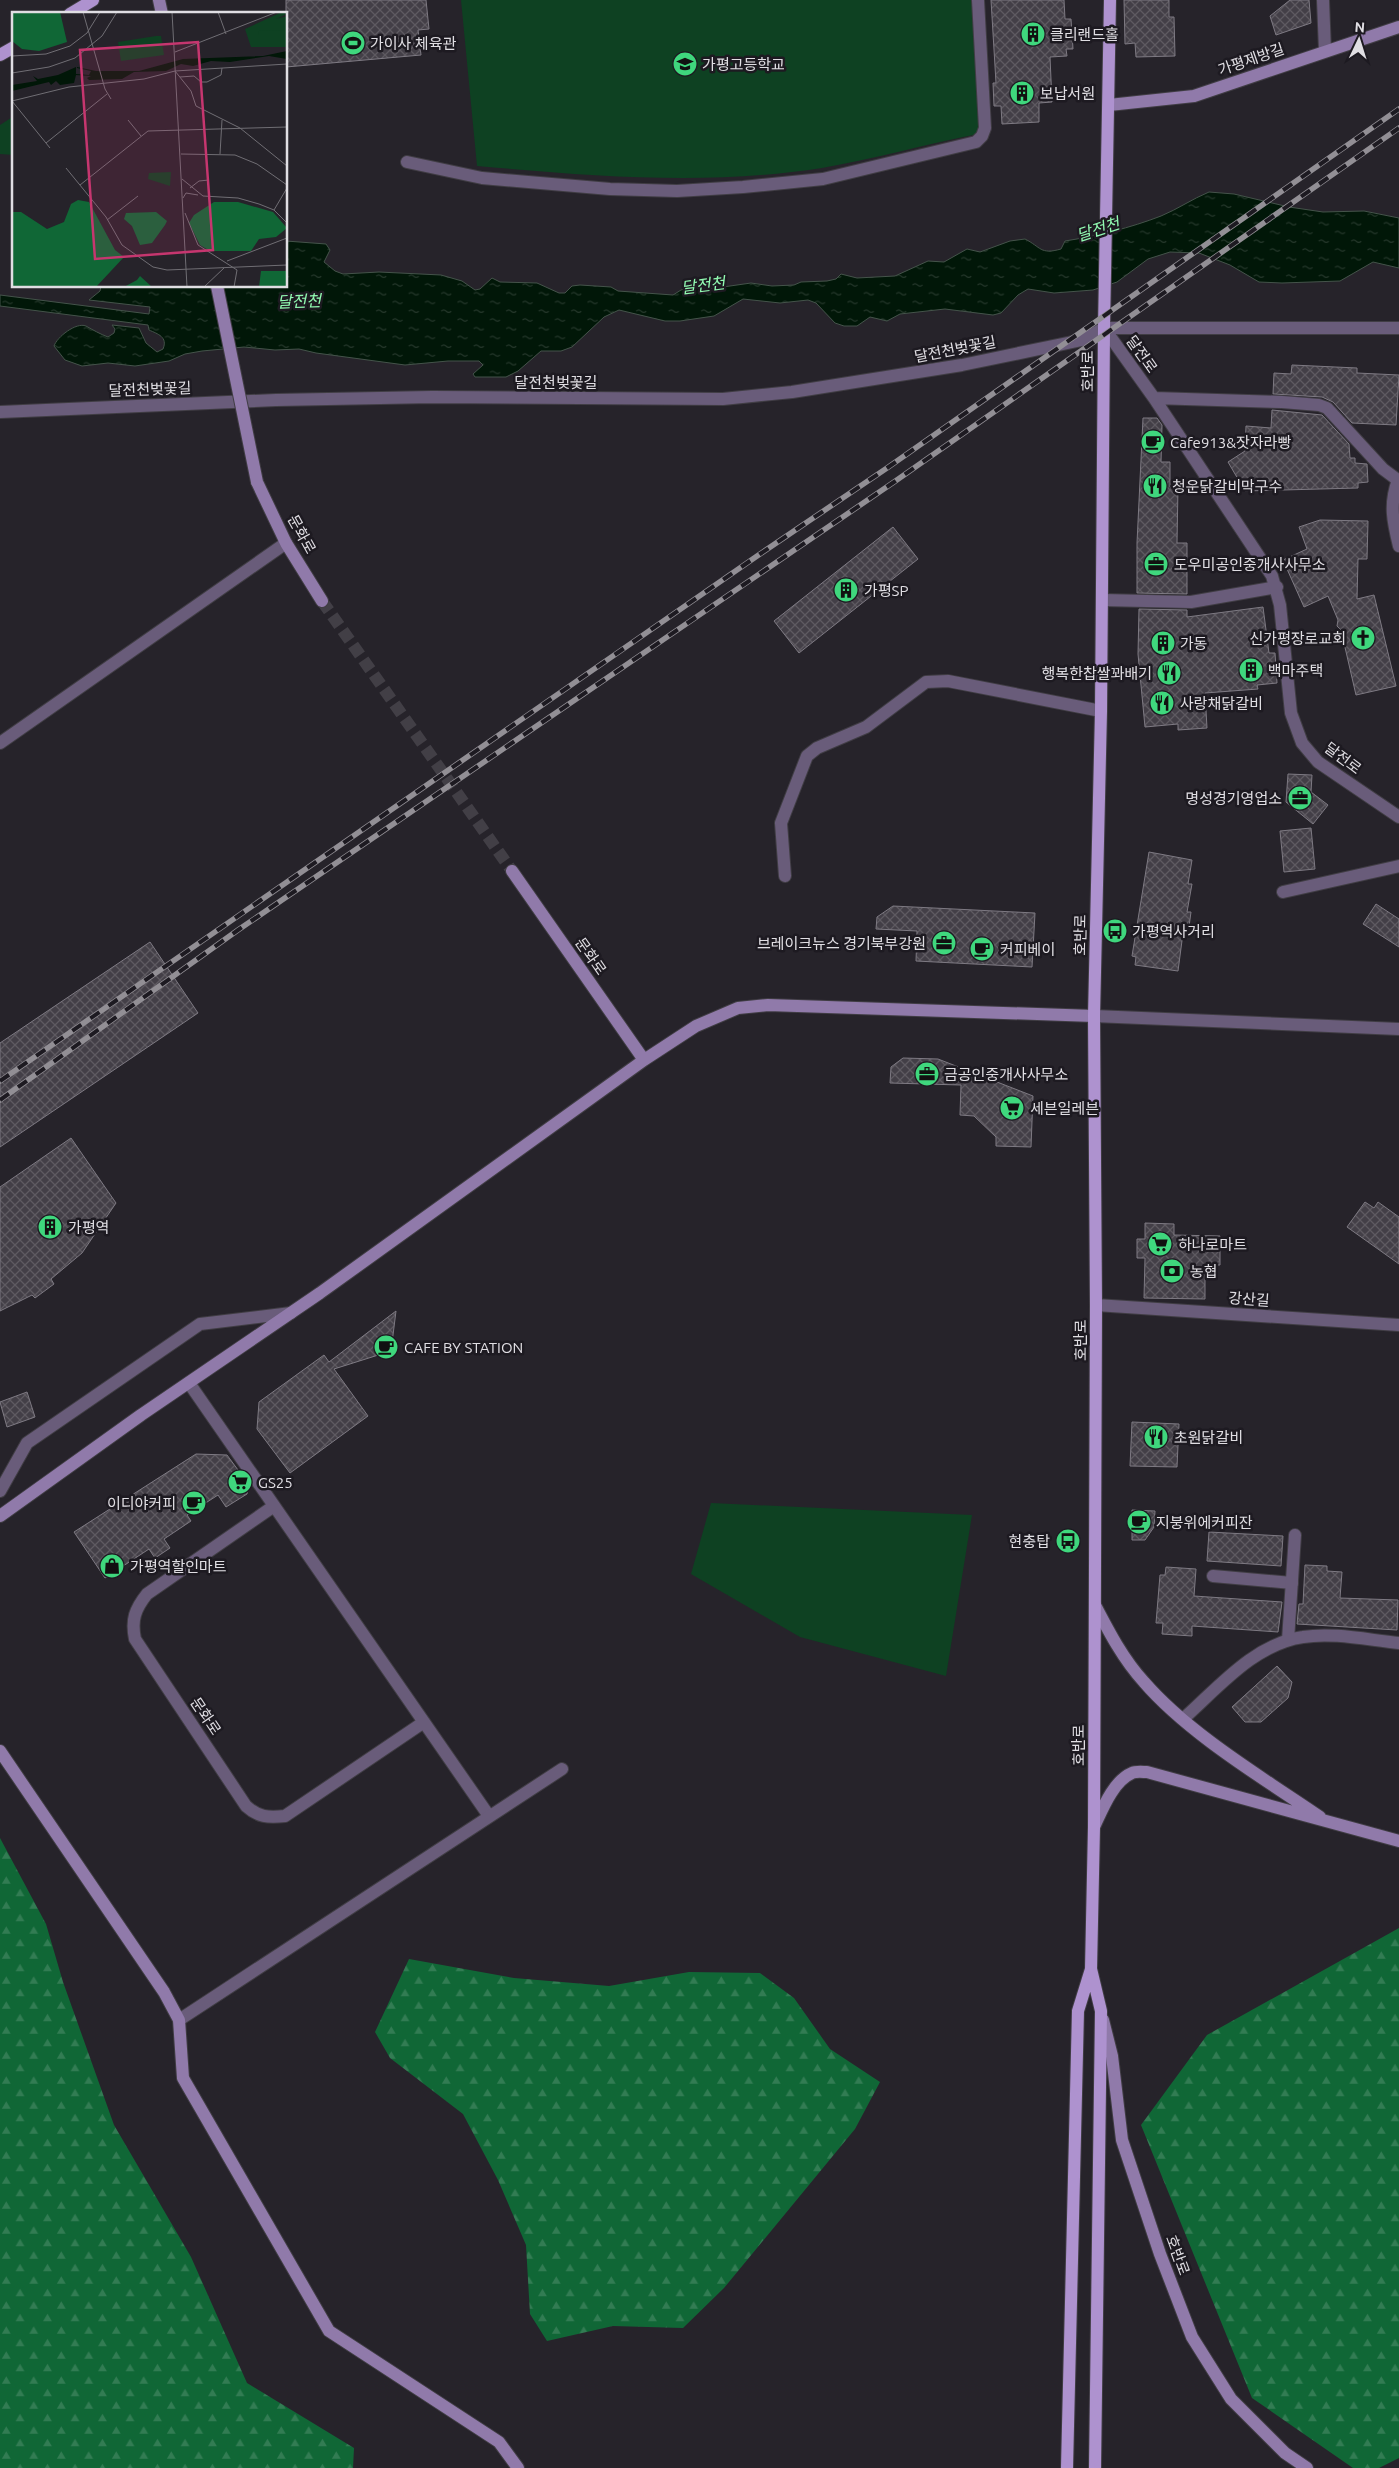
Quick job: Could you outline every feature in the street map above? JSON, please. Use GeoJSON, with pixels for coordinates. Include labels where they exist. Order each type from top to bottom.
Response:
{"type":"FeatureCollection","features":[{"type":"Feature","properties":{"kind":"main road"},"geometry":{"type":"LineString","coordinates":[[73,12],[94,0]]}},
{"type":"Feature","properties":{"kind":"main road"},"geometry":{"type":"LineString","coordinates":[[1109,105],[1110,0]]}},
{"type":"Feature","properties":{"kind":"main road"},"geometry":{"type":"LineString","coordinates":[[0,55],[12,48]]}},
{"type":"Feature","properties":{"kind":"main road","name":"호반로"},"geometry":{"type":"LineString","coordinates":[[1095,2468],[1101,2011],[1091,1969],[1094,1827],[1096,1306],[1094,1016],[1101,710],[1104,328],[1109,105]]}},
{"type":"Feature","properties":{"kind":"main road","name":"호반로"},"geometry":{"type":"LineString","coordinates":[[1067,2468],[1078,2011],[1091,1969]]}},
{"type":"Feature","properties":{"kind":"street"},"geometry":{"type":"LineString","coordinates":[[407,162],[482,178],[601,188],[677,191],[823,179],[976,142],[982,136],[985,128],[978,0]]}},
{"type":"Feature","properties":{"kind":"street"},"geometry":{"type":"LineString","coordinates":[[1323,0],[1326,51]]}},
{"type":"Feature","properties":{"kind":"street","name":"가평제방길"},"geometry":{"type":"LineString","coordinates":[[1109,105],[1194,96],[1399,27]]}},
{"type":"Feature","properties":{"kind":"street","name":"문화로"},"geometry":{"type":"LineString","coordinates":[[217,288],[257,482],[286,543],[322,601]]}},
{"type":"Feature","properties":{"kind":"street"},"geometry":{"type":"LineString","coordinates":[[1104,328],[1399,328]]}},
{"type":"Feature","properties":{"kind":"street","name":"달전로"},"geometry":{"type":"LineString","coordinates":[[1104,328],[1154,398],[1264,564],[1277,587],[1291,713],[1302,743],[1318,762],[1399,817]]}},
{"type":"Feature","properties":{"kind":"street","name":"달전천벚꽃길"},"geometry":{"type":"LineString","coordinates":[[0,412],[276,400],[432,397],[723,399],[792,392],[962,364],[1082,340],[1104,328]]}},
{"type":"Feature","properties":{"kind":"street"},"geometry":{"type":"LineString","coordinates":[[1154,398],[1282,402],[1319,405],[1327,408],[1383,469],[1399,480],[1392,500],[1391,513],[1399,546]]}},
{"type":"Feature","properties":{"kind":"street"},"geometry":{"type":"LineString","coordinates":[[0,743],[286,543]]}},
{"type":"Feature","properties":{"kind":"street"},"geometry":{"type":"LineString","coordinates":[[1102,600],[1191,602],[1277,587]]}},
{"type":"Feature","properties":{"kind":"street"},"geometry":{"type":"LineString","coordinates":[[785,876],[781,823],[807,756],[817,748],[866,727],[926,682],[948,681],[1101,710]]}},
{"type":"Feature","properties":{"kind":"street"},"geometry":{"type":"LineString","coordinates":[[1283,892],[1399,866]]}},
{"type":"Feature","properties":{"kind":"street","name":"문화로"},"geometry":{"type":"LineString","coordinates":[[512,871],[644,1060]]}},
{"type":"Feature","properties":{"kind":"street"},"geometry":{"type":"LineString","coordinates":[[0,1516],[291,1313],[644,1060],[696,1026],[738,1008],[768,1005],[1399,1029]]}},
{"type":"Feature","properties":{"kind":"street","name":"강산길"},"geometry":{"type":"LineString","coordinates":[[1096,1306],[1399,1325]]}},
{"type":"Feature","properties":{"kind":"street"},"geometry":{"type":"LineString","coordinates":[[0,1491],[27,1443],[200,1324],[291,1313]]}},
{"type":"Feature","properties":{"kind":"street"},"geometry":{"type":"LineString","coordinates":[[189,1384],[489,1816]]}},
{"type":"Feature","properties":{"kind":"street","name":"문화로"},"geometry":{"type":"LineString","coordinates":[[274,1506],[147,1594],[138,1606],[134,1618],[135,1639],[246,1806],[256,1815],[272,1818],[285,1816],[424,1722]]}},
{"type":"Feature","properties":{"kind":"street"},"geometry":{"type":"LineString","coordinates":[[1288,1640],[1295,1535]]}},
{"type":"Feature","properties":{"kind":"street"},"geometry":{"type":"LineString","coordinates":[[1212,1576],[1292,1582]]}},
{"type":"Feature","properties":{"kind":"street"},"geometry":{"type":"LineString","coordinates":[[1095,1605],[1123,1657],[1144,1683],[1183,1718],[1233,1757],[1328,1823]]}},
{"type":"Feature","properties":{"kind":"street"},"geometry":{"type":"LineString","coordinates":[[1183,1718],[1247,1663],[1268,1648],[1288,1640],[1319,1636],[1399,1643]]}},
{"type":"Feature","properties":{"kind":"street"},"geometry":{"type":"LineString","coordinates":[[0,1751],[164,1992],[179,2020],[182,2078],[329,2331],[498,2442],[518,2468]]}},
{"type":"Feature","properties":{"kind":"street"},"geometry":{"type":"LineString","coordinates":[[179,2020],[562,1769]]}},
{"type":"Feature","properties":{"kind":"street"},"geometry":{"type":"LineString","coordinates":[[1094,1827],[1106,1803],[1122,1780],[1132,1773],[1147,1772],[1399,1841]]}},
{"type":"Feature","properties":{"kind":"street","name":"호반로"},"geometry":{"type":"LineString","coordinates":[[1101,2011],[1112,2056],[1122,2140],[1160,2254],[1192,2337],[1232,2399],[1285,2453],[1307,2468]]}},
{"type":"Feature","properties":{"kind":"green space"},"geometry":{"type":"Polygon","coordinates":[[[461,0],[973,0],[980,128],[978,134],[822,168],[735,177],[650,178],[477,166],[461,0]]]}},
{"type":"Feature","properties":{"kind":"green space"},"geometry":{"type":"Polygon","coordinates":[[[12,117],[12,155],[0,154],[0,125],[12,117]]]}},
{"type":"Feature","properties":{"kind":"green space"},"geometry":{"type":"Polygon","coordinates":[[[711,1503],[972,1515],[946,1676],[800,1637],[691,1574],[711,1503]]]}},
{"type":"Feature","properties":{"kind":"green space"},"geometry":{"type":"Polygon","coordinates":[[[0,1838],[46,1924],[63,1982],[114,2125],[191,2257],[247,2383],[354,2448],[353,2468],[0,2468],[0,1838]]]}},
{"type":"Feature","properties":{"kind":"green space"},"geometry":{"type":"Polygon","coordinates":[[[1399,1928],[1399,2458],[1379,2468],[1353,2468],[1252,2398],[1141,2125],[1207,2035],[1399,1928]]]}},
{"type":"Feature","properties":{"kind":"green space"},"geometry":{"type":"Polygon","coordinates":[[[409,1959],[514,1978],[609,1986],[689,1972],[760,1973],[794,1998],[830,2049],[880,2082],[855,2129],[724,2288],[683,2328],[613,2326],[547,2341],[530,2314],[526,2245],[498,2180],[463,2114],[390,2058],[375,2032],[409,1959]]]}},
{"type":"Feature","properties":{"kind":"water","name":"달전천"},"geometry":{"type":"Polygon","coordinates":[[[1209,192],[1234,194],[1289,207],[1323,212],[1364,211],[1399,218],[1399,268],[1373,262],[1340,281],[1259,282],[1230,265],[1199,253],[1170,252],[1148,259],[1117,282],[1093,290],[1054,293],[1028,289],[1018,295],[1001,313],[993,315],[945,309],[900,314],[887,321],[870,317],[857,326],[844,326],[835,323],[816,303],[808,300],[780,303],[743,299],[714,316],[680,321],[665,321],[619,310],[604,317],[572,347],[561,351],[541,351],[518,371],[506,377],[475,377],[473,374],[483,365],[479,361],[448,361],[405,365],[299,349],[275,350],[244,347],[202,351],[185,354],[169,361],[135,366],[108,363],[82,366],[65,360],[54,346],[63,335],[77,326],[86,326],[108,337],[114,333],[115,329],[112,325],[139,328],[146,343],[157,352],[163,349],[164,342],[161,336],[149,330],[148,325],[0,306],[0,295],[149,314],[150,307],[89,300],[100,291],[101,288],[288,288],[288,241],[326,244],[330,250],[324,262],[335,271],[343,274],[379,272],[441,275],[462,281],[475,290],[480,289],[492,278],[500,282],[537,283],[559,293],[565,293],[572,286],[580,285],[611,287],[618,291],[673,295],[681,290],[694,287],[709,289],[751,283],[772,286],[794,285],[801,282],[836,279],[841,274],[857,278],[895,276],[928,261],[944,262],[967,249],[980,252],[1010,241],[1025,239],[1045,251],[1054,251],[1061,249],[1065,241],[1113,231],[1149,220],[1209,192]]]}},
{"type":"Feature","properties":{"kind":"building","name":"가이사 체육관"},"geometry":{"type":"Polygon","coordinates":[[[286,0],[426,0],[429,29],[418,30],[421,55],[288,67],[288,12],[286,12],[286,0]]]}},
{"type":"Feature","properties":{"kind":"building"},"geometry":{"type":"Polygon","coordinates":[[[991,0],[1064,0],[1065,19],[1071,19],[1073,49],[1066,49],[1067,56],[1050,57],[1052,102],[1039,103],[1039,122],[1002,124],[1001,106],[994,106],[993,83],[996,83],[991,0]]]}},
{"type":"Feature","properties":{"kind":"building"},"geometry":{"type":"Polygon","coordinates":[[[1124,0],[1169,0],[1169,17],[1174,17],[1175,56],[1136,57],[1135,43],[1125,44],[1124,0]]]}},
{"type":"Feature","properties":{"kind":"building"},"geometry":{"type":"Polygon","coordinates":[[[1290,0],[1309,0],[1311,23],[1276,35],[1270,16],[1290,0]]]}},
{"type":"Feature","properties":{"kind":"building"},"geometry":{"type":"Polygon","coordinates":[[[1292,365],[1357,368],[1357,373],[1399,375],[1396,425],[1352,423],[1333,402],[1322,397],[1273,394],[1274,373],[1291,374],[1292,365]]]}},
{"type":"Feature","properties":{"kind":"building"},"geometry":{"type":"Polygon","coordinates":[[[1272,410],[1322,415],[1349,444],[1350,458],[1355,458],[1355,463],[1367,464],[1368,482],[1358,483],[1358,488],[1245,491],[1228,462],[1245,451],[1246,426],[1271,428],[1272,410]]]}},
{"type":"Feature","properties":{"kind":"building"},"geometry":{"type":"Polygon","coordinates":[[[1143,418],[1157,418],[1162,425],[1161,462],[1170,462],[1170,487],[1178,487],[1177,543],[1187,543],[1187,594],[1137,593],[1137,543],[1143,418]]]}},
{"type":"Feature","properties":{"kind":"building"},"geometry":{"type":"Polygon","coordinates":[[[1320,520],[1368,521],[1367,559],[1358,559],[1357,599],[1374,595],[1396,686],[1356,695],[1341,630],[1337,626],[1338,620],[1328,596],[1304,607],[1283,560],[1307,549],[1299,527],[1320,520]]]}},
{"type":"Feature","properties":{"kind":"building","name":"가평SP"},"geometry":{"type":"Polygon","coordinates":[[[893,527],[918,559],[799,653],[774,621],[893,527]]]}},
{"type":"Feature","properties":{"kind":"building"},"geometry":{"type":"Polygon","coordinates":[[[1263,607],[1269,653],[1275,653],[1277,683],[1257,685],[1258,689],[1205,693],[1207,728],[1178,730],[1178,724],[1145,727],[1138,654],[1139,609],[1187,610],[1187,617],[1263,607]]]}},
{"type":"Feature","properties":{"kind":"building"},"geometry":{"type":"Polygon","coordinates":[[[1288,774],[1312,775],[1311,792],[1328,805],[1313,824],[1286,802],[1288,774]]]}},
{"type":"Feature","properties":{"kind":"building"},"geometry":{"type":"Polygon","coordinates":[[[1311,828],[1315,869],[1284,872],[1280,831],[1311,828]]]}},
{"type":"Feature","properties":{"kind":"building"},"geometry":{"type":"Polygon","coordinates":[[[1149,852],[1192,860],[1188,884],[1192,884],[1187,912],[1191,912],[1188,934],[1183,933],[1178,971],[1135,965],[1136,957],[1132,956],[1149,852]]]}},
{"type":"Feature","properties":{"kind":"building"},"geometry":{"type":"Polygon","coordinates":[[[1376,904],[1399,919],[1399,947],[1363,924],[1376,904]]]}},
{"type":"Feature","properties":{"kind":"building"},"geometry":{"type":"Polygon","coordinates":[[[893,906],[1035,913],[1032,967],[916,961],[917,931],[876,929],[877,917],[893,906]]]}},
{"type":"Feature","properties":{"kind":"building"},"geometry":{"type":"Polygon","coordinates":[[[150,942],[198,1013],[0,1147],[0,1043],[150,942]]]}},
{"type":"Feature","properties":{"kind":"building"},"geometry":{"type":"Polygon","coordinates":[[[903,1058],[938,1059],[1033,1096],[1031,1147],[996,1146],[996,1137],[974,1116],[960,1115],[961,1085],[890,1083],[891,1067],[903,1058]]]}},
{"type":"Feature","properties":{"kind":"building","name":"가평역"},"geometry":{"type":"Polygon","coordinates":[[[71,1138],[116,1203],[82,1253],[51,1279],[54,1284],[35,1298],[32,1295],[0,1311],[0,1187],[71,1138]]]}},
{"type":"Feature","properties":{"kind":"building"},"geometry":{"type":"Polygon","coordinates":[[[1365,1202],[1374,1208],[1378,1202],[1399,1217],[1399,1264],[1347,1227],[1365,1202]]]}},
{"type":"Feature","properties":{"kind":"building"},"geometry":{"type":"Polygon","coordinates":[[[1145,1223],[1174,1224],[1174,1235],[1220,1236],[1220,1265],[1205,1265],[1205,1299],[1144,1298],[1145,1258],[1137,1258],[1137,1239],[1145,1239],[1145,1223]]]}},
{"type":"Feature","properties":{"kind":"building"},"geometry":{"type":"Polygon","coordinates":[[[396,1311],[391,1351],[334,1369],[368,1416],[290,1473],[257,1429],[259,1402],[324,1355],[329,1362],[396,1311]]]}},
{"type":"Feature","properties":{"kind":"building"},"geometry":{"type":"Polygon","coordinates":[[[27,1392],[35,1417],[7,1427],[0,1402],[27,1392]]]}},
{"type":"Feature","properties":{"kind":"building"},"geometry":{"type":"Polygon","coordinates":[[[1132,1422],[1179,1424],[1177,1467],[1130,1466],[1132,1422]]]}},
{"type":"Feature","properties":{"kind":"building"},"geometry":{"type":"Polygon","coordinates":[[[196,1454],[227,1455],[249,1485],[247,1494],[226,1507],[218,1495],[187,1515],[191,1521],[164,1539],[170,1548],[155,1558],[149,1549],[105,1578],[74,1532],[196,1454]]]}},
{"type":"Feature","properties":{"kind":"building"},"geometry":{"type":"Polygon","coordinates":[[[1132,1510],[1155,1511],[1154,1527],[1145,1540],[1132,1540],[1132,1510]]]}},
{"type":"Feature","properties":{"kind":"building"},"geometry":{"type":"Polygon","coordinates":[[[1209,1532],[1283,1536],[1281,1566],[1207,1561],[1209,1532]]]}},
{"type":"Feature","properties":{"kind":"building"},"geometry":{"type":"Polygon","coordinates":[[[1305,1565],[1327,1566],[1327,1571],[1342,1572],[1340,1598],[1398,1600],[1397,1630],[1297,1624],[1299,1604],[1303,1604],[1305,1565]]]}},
{"type":"Feature","properties":{"kind":"building"},"geometry":{"type":"Polygon","coordinates":[[[1166,1567],[1196,1569],[1194,1596],[1282,1602],[1278,1632],[1192,1626],[1192,1636],[1162,1634],[1163,1623],[1156,1623],[1160,1575],[1165,1575],[1166,1567]]]}},
{"type":"Feature","properties":{"kind":"building"},"geometry":{"type":"Polygon","coordinates":[[[1277,1666],[1292,1682],[1288,1698],[1261,1722],[1245,1722],[1232,1707],[1277,1666]]]}},
{"type":"Feature","properties":{"kind":"tunnel"},"geometry":{"type":"LineString","coordinates":[[322,601],[512,871]]}},
{"type":"Feature","properties":{"kind":"railway"},"geometry":{"type":"LineString","coordinates":[[0,1081],[887,468],[1399,109]]}},
{"type":"Feature","properties":{"kind":"railway"},"geometry":{"type":"LineString","coordinates":[[0,1100],[238,930],[894,482],[1399,128]]}},
{"type":"Feature","properties":{"kind":"place","name":"클리랜드홀"},"geometry":{"type":"Point","coordinates":[1033,34]}},
{"type":"Feature","properties":{"kind":"place","name":"가이사 체육관"},"geometry":{"type":"Point","coordinates":[353,43]}},
{"type":"Feature","properties":{"kind":"place","name":"가평고등학교"},"geometry":{"type":"Point","coordinates":[685,64]}},
{"type":"Feature","properties":{"kind":"place","name":"보납서원"},"geometry":{"type":"Point","coordinates":[1022,93]}},
{"type":"Feature","properties":{"kind":"place","name":"Cafe913&잣자라빵"},"geometry":{"type":"Point","coordinates":[1153,442]}},
{"type":"Feature","properties":{"kind":"place","name":"청운닭갈비막구수"},"geometry":{"type":"Point","coordinates":[1155,486]}},
{"type":"Feature","properties":{"kind":"place","name":"도우미공인중개사사무소"},"geometry":{"type":"Point","coordinates":[1156,564]}},
{"type":"Feature","properties":{"kind":"place","name":"가평SP"},"geometry":{"type":"Point","coordinates":[846,590]}},
{"type":"Feature","properties":{"kind":"place","name":"신가평장로교회"},"geometry":{"type":"Point","coordinates":[1363,638]}},
{"type":"Feature","properties":{"kind":"place","name":"가동"},"geometry":{"type":"Point","coordinates":[1163,643]}},
{"type":"Feature","properties":{"kind":"place","name":"백마주택"},"geometry":{"type":"Point","coordinates":[1251,670]}},
{"type":"Feature","properties":{"kind":"place","name":"행복한찹쌀꽈배기"},"geometry":{"type":"Point","coordinates":[1169,673]}},
{"type":"Feature","properties":{"kind":"place","name":"사랑채닭갈비"},"geometry":{"type":"Point","coordinates":[1162,703]}},
{"type":"Feature","properties":{"kind":"place","name":"명성경기영업소"},"geometry":{"type":"Point","coordinates":[1300,798]}},
{"type":"Feature","properties":{"kind":"place","name":"가평역사거리"},"geometry":{"type":"Point","coordinates":[1115,931]}},
{"type":"Feature","properties":{"kind":"place","name":"브레이크뉴스 경기북부강원"},"geometry":{"type":"Point","coordinates":[944,943]}},
{"type":"Feature","properties":{"kind":"place","name":"커피베이"},"geometry":{"type":"Point","coordinates":[982,949]}},
{"type":"Feature","properties":{"kind":"place","name":"금공인중개사사무소"},"geometry":{"type":"Point","coordinates":[927,1074]}},
{"type":"Feature","properties":{"kind":"place","name":"세븐일레븐"},"geometry":{"type":"Point","coordinates":[1012,1108]}},
{"type":"Feature","properties":{"kind":"place","name":"가평역"},"geometry":{"type":"Point","coordinates":[50,1227]}},
{"type":"Feature","properties":{"kind":"place","name":"하나로마트"},"geometry":{"type":"Point","coordinates":[1160,1244]}},
{"type":"Feature","properties":{"kind":"place","name":"농협"},"geometry":{"type":"Point","coordinates":[1172,1271]}},
{"type":"Feature","properties":{"kind":"place","name":"CAFE BY STATION"},"geometry":{"type":"Point","coordinates":[386,1347]}},
{"type":"Feature","properties":{"kind":"place","name":"초원닭갈비"},"geometry":{"type":"Point","coordinates":[1156,1437]}},
{"type":"Feature","properties":{"kind":"place","name":"GS25"},"geometry":{"type":"Point","coordinates":[240,1482]}},
{"type":"Feature","properties":{"kind":"place","name":"이디야커피"},"geometry":{"type":"Point","coordinates":[194,1503]}},
{"type":"Feature","properties":{"kind":"place","name":"지붕위에커피잔"},"geometry":{"type":"Point","coordinates":[1139,1522]}},
{"type":"Feature","properties":{"kind":"place","name":"현충탑"},"geometry":{"type":"Point","coordinates":[1068,1541]}},
{"type":"Feature","properties":{"kind":"place","name":"가평역할인마트"},"geometry":{"type":"Point","coordinates":[112,1566]}}]}
